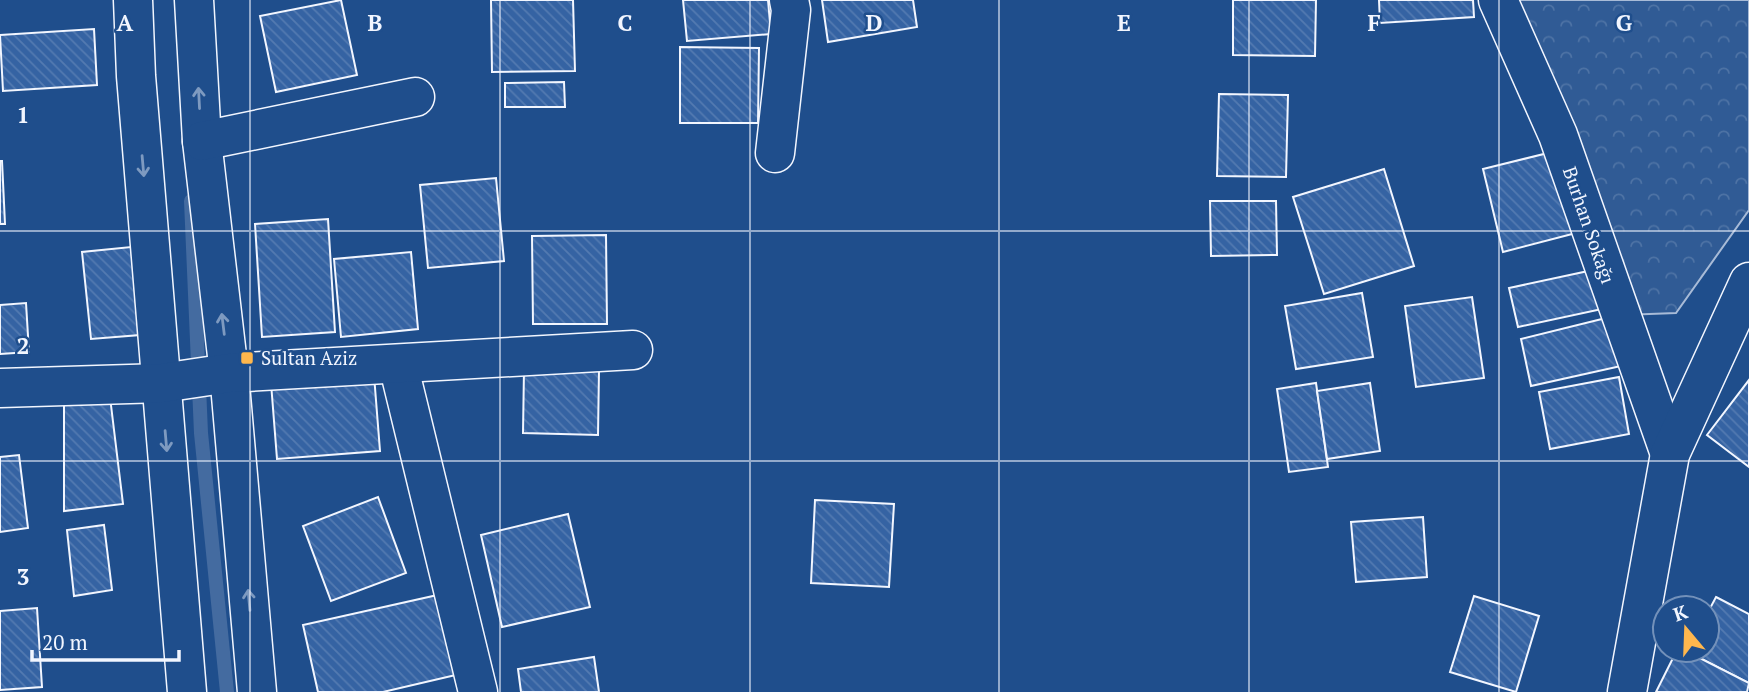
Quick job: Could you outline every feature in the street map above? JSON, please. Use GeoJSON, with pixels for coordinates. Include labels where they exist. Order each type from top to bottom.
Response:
{"type":"FeatureCollection","features":[{"type":"Feature","properties":{"kind":"street"},"geometry":{"type":"LineString","coordinates":[[133,0],[136,76],[187,692]]}},
{"type":"Feature","properties":{"kind":"street"},"geometry":{"type":"LineString","coordinates":[[194,0],[202,141],[229,373],[257,692]]}},
{"type":"Feature","properties":{"kind":"street"},"geometry":{"type":"LineString","coordinates":[[775,153],[789,0]]}},
{"type":"Feature","properties":{"kind":"street","name":"Burhan Sokağı"},"geometry":{"type":"LineString","coordinates":[[1498,0],[1558,135],[1670,454]]}},
{"type":"Feature","properties":{"kind":"street"},"geometry":{"type":"LineString","coordinates":[[202,141],[415,97]]}},
{"type":"Feature","properties":{"kind":"street"},"geometry":{"type":"LineString","coordinates":[[1627,692],[1670,454],[1749,282]]}},
{"type":"Feature","properties":{"kind":"street"},"geometry":{"type":"LineString","coordinates":[[0,388],[162,383],[229,373],[633,350]]}},
{"type":"Feature","properties":{"kind":"street"},"geometry":{"type":"LineString","coordinates":[[398,364],[478,692]]}},
{"type":"Feature","properties":{"kind":"green space"},"geometry":{"type":"Polygon","coordinates":[[[1494,0],[1749,0],[1749,210],[1676,313],[1623,315],[1494,0]]]}},
{"type":"Feature","properties":{"kind":"building"},"geometry":{"type":"Polygon","coordinates":[[[341,0],[357,75],[276,92],[260,16],[341,0]]]}},
{"type":"Feature","properties":{"kind":"building"},"geometry":{"type":"Polygon","coordinates":[[[491,0],[573,0],[575,71],[492,72],[491,0]]]}},
{"type":"Feature","properties":{"kind":"building"},"geometry":{"type":"Polygon","coordinates":[[[683,0],[768,0],[771,34],[687,41],[683,0]]]}},
{"type":"Feature","properties":{"kind":"building"},"geometry":{"type":"Polygon","coordinates":[[[822,0],[913,0],[917,27],[828,42],[822,0]]]}},
{"type":"Feature","properties":{"kind":"building"},"geometry":{"type":"Polygon","coordinates":[[[1233,0],[1316,0],[1315,56],[1233,55],[1233,0]]]}},
{"type":"Feature","properties":{"kind":"building"},"geometry":{"type":"Polygon","coordinates":[[[1379,0],[1473,0],[1474,17],[1380,23],[1379,0]]]}},
{"type":"Feature","properties":{"kind":"building"},"geometry":{"type":"Polygon","coordinates":[[[94,29],[97,85],[3,91],[0,35],[94,29]]]}},
{"type":"Feature","properties":{"kind":"building"},"geometry":{"type":"Polygon","coordinates":[[[680,47],[759,48],[758,123],[680,123],[680,47]]]}},
{"type":"Feature","properties":{"kind":"building"},"geometry":{"type":"Polygon","coordinates":[[[564,82],[565,107],[505,107],[505,83],[564,82]]]}},
{"type":"Feature","properties":{"kind":"building"},"geometry":{"type":"Polygon","coordinates":[[[1219,94],[1288,95],[1286,177],[1217,176],[1219,94]]]}},
{"type":"Feature","properties":{"kind":"building"},"geometry":{"type":"Polygon","coordinates":[[[1556,151],[1576,233],[1503,252],[1483,169],[1556,151]]]}},
{"type":"Feature","properties":{"kind":"building"},"geometry":{"type":"Polygon","coordinates":[[[2,161],[5,224],[0,224],[2,161]]]}},
{"type":"Feature","properties":{"kind":"building"},"geometry":{"type":"Polygon","coordinates":[[[1384,169],[1414,266],[1324,294],[1293,197],[1384,169]]]}},
{"type":"Feature","properties":{"kind":"building"},"geometry":{"type":"Polygon","coordinates":[[[496,178],[504,261],[428,268],[420,185],[496,178]]]}},
{"type":"Feature","properties":{"kind":"building"},"geometry":{"type":"Polygon","coordinates":[[[1210,201],[1276,201],[1277,255],[1211,256],[1210,201]]]}},
{"type":"Feature","properties":{"kind":"building"},"geometry":{"type":"Polygon","coordinates":[[[328,219],[335,332],[262,337],[255,224],[328,219]]]}},
{"type":"Feature","properties":{"kind":"building"},"geometry":{"type":"Polygon","coordinates":[[[606,235],[607,324],[533,324],[532,236],[606,235]]]}},
{"type":"Feature","properties":{"kind":"building"},"geometry":{"type":"Polygon","coordinates":[[[131,247],[140,335],[91,339],[82,252],[131,247]]]}},
{"type":"Feature","properties":{"kind":"building"},"geometry":{"type":"Polygon","coordinates":[[[411,252],[418,329],[341,337],[334,259],[411,252]]]}},
{"type":"Feature","properties":{"kind":"building"},"geometry":{"type":"Polygon","coordinates":[[[1593,270],[1602,309],[1518,327],[1509,288],[1593,270]]]}},
{"type":"Feature","properties":{"kind":"building"},"geometry":{"type":"Polygon","coordinates":[[[1362,293],[1373,357],[1296,369],[1285,306],[1362,293]]]}},
{"type":"Feature","properties":{"kind":"building"},"geometry":{"type":"Polygon","coordinates":[[[1472,297],[1484,378],[1416,387],[1405,306],[1472,297]]]}},
{"type":"Feature","properties":{"kind":"building"},"geometry":{"type":"Polygon","coordinates":[[[26,303],[29,352],[0,354],[0,305],[26,303]]]}},
{"type":"Feature","properties":{"kind":"building"},"geometry":{"type":"Polygon","coordinates":[[[1610,317],[1621,366],[1531,386],[1521,339],[1610,317]]]}},
{"type":"Feature","properties":{"kind":"building"},"geometry":{"type":"Polygon","coordinates":[[[524,369],[599,370],[598,435],[523,433],[524,369]]]}},
{"type":"Feature","properties":{"kind":"building"},"geometry":{"type":"Polygon","coordinates":[[[374,375],[380,451],[277,459],[271,383],[374,375]]]}},
{"type":"Feature","properties":{"kind":"building"},"geometry":{"type":"Polygon","coordinates":[[[1619,377],[1629,434],[1550,449],[1539,392],[1619,377]]]}},
{"type":"Feature","properties":{"kind":"building"},"geometry":{"type":"Polygon","coordinates":[[[1749,380],[1749,467],[1707,435],[1749,380]]]}},
{"type":"Feature","properties":{"kind":"building"},"geometry":{"type":"Polygon","coordinates":[[[1316,383],[1328,467],[1289,472],[1277,389],[1316,383]]]}},
{"type":"Feature","properties":{"kind":"building"},"geometry":{"type":"Polygon","coordinates":[[[1370,383],[1380,451],[1327,459],[1317,391],[1370,383]]]}},
{"type":"Feature","properties":{"kind":"building"},"geometry":{"type":"Polygon","coordinates":[[[110,397],[123,504],[64,511],[64,399],[110,397]]]}},
{"type":"Feature","properties":{"kind":"building"},"geometry":{"type":"Polygon","coordinates":[[[19,455],[28,528],[0,532],[0,457],[19,455]]]}},
{"type":"Feature","properties":{"kind":"building"},"geometry":{"type":"Polygon","coordinates":[[[378,497],[406,573],[331,601],[303,526],[378,497]]]}},
{"type":"Feature","properties":{"kind":"building"},"geometry":{"type":"Polygon","coordinates":[[[815,500],[894,504],[889,587],[811,583],[815,500]]]}},
{"type":"Feature","properties":{"kind":"building"},"geometry":{"type":"Polygon","coordinates":[[[568,514],[590,607],[502,627],[481,535],[568,514]]]}},
{"type":"Feature","properties":{"kind":"building"},"geometry":{"type":"Polygon","coordinates":[[[1423,517],[1427,577],[1356,582],[1351,522],[1423,517]]]}},
{"type":"Feature","properties":{"kind":"building"},"geometry":{"type":"Polygon","coordinates":[[[104,525],[112,590],[74,596],[67,530],[104,525]]]}},
{"type":"Feature","properties":{"kind":"building"},"geometry":{"type":"Polygon","coordinates":[[[442,594],[460,674],[383,692],[318,692],[303,625],[442,594]]]}},
{"type":"Feature","properties":{"kind":"building"},"geometry":{"type":"Polygon","coordinates":[[[1474,596],[1539,616],[1516,692],[1450,672],[1474,596]]]}},
{"type":"Feature","properties":{"kind":"building"},"geometry":{"type":"Polygon","coordinates":[[[1721,600],[1749,614],[1749,683],[1712,664],[1721,664],[1721,600]]]}},
{"type":"Feature","properties":{"kind":"building"},"geometry":{"type":"Polygon","coordinates":[[[37,608],[42,687],[0,690],[0,611],[37,608]]]}},
{"type":"Feature","properties":{"kind":"building"},"geometry":{"type":"Polygon","coordinates":[[[594,657],[599,692],[521,692],[518,669],[594,657]]]}},
{"type":"Feature","properties":{"kind":"building"},"geometry":{"type":"Polygon","coordinates":[[[1670,664],[1712,664],[1749,683],[1747,692],[1656,692],[1670,664]]]}},
{"type":"Feature","properties":{"kind":"waterway"},"geometry":{"type":"LineString","coordinates":[[191,201],[201,433],[227,692]]}},
{"type":"Feature","properties":{"kind":"place","name":"Sultan Aziz"},"geometry":{"type":"Point","coordinates":[247,358]}}]}
